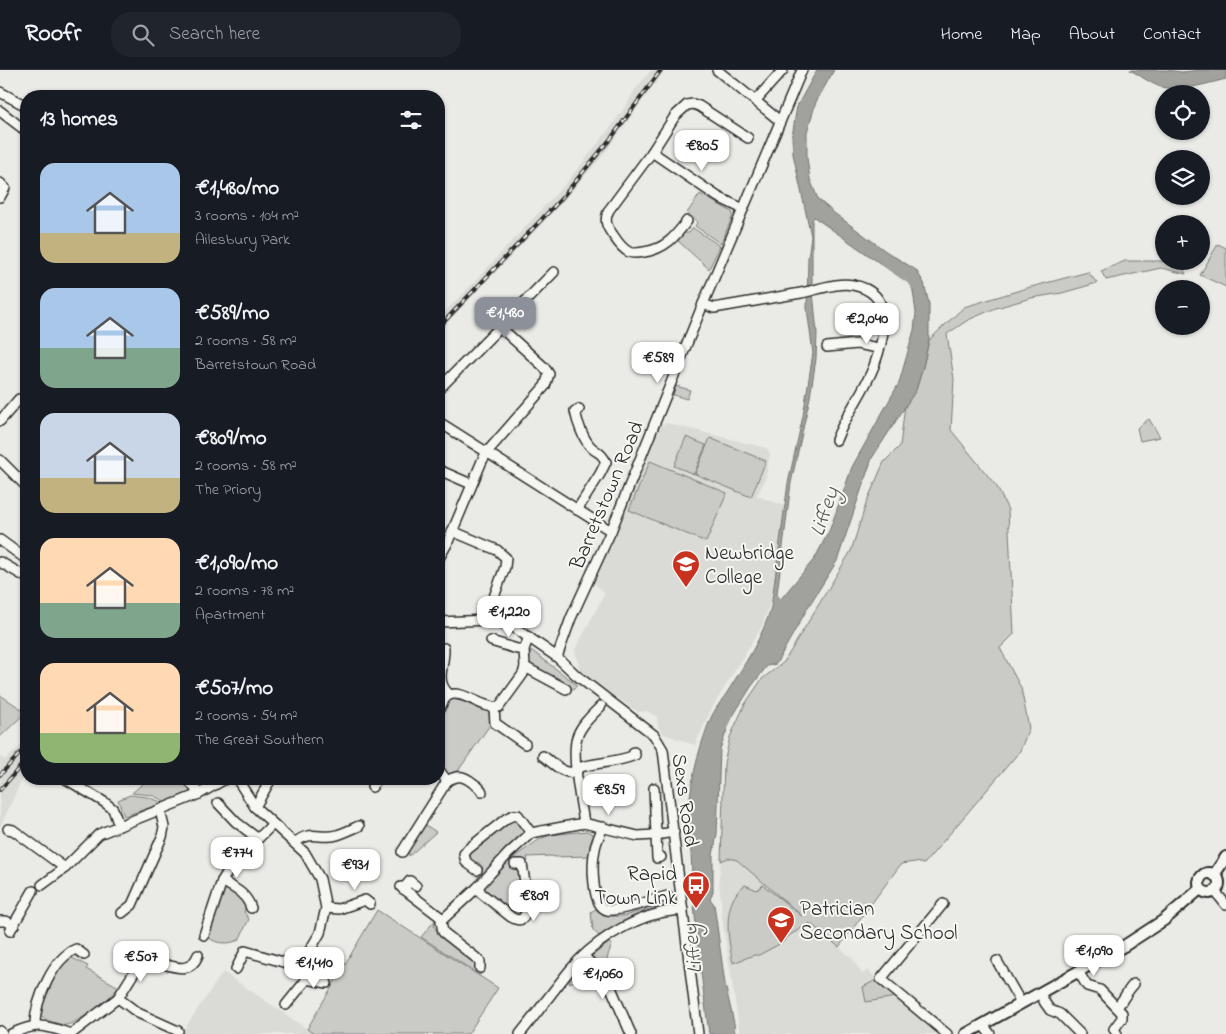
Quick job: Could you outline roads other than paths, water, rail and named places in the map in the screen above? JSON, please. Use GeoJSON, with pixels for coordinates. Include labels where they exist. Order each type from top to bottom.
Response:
{"type":"FeatureCollection","features":[{"type":"Feature","properties":{"kind":"main road"},"geometry":{"type":"LineString","coordinates":[[1214,875],[1226,857]]}},
{"type":"Feature","properties":{"kind":"main road"},"geometry":{"type":"LineString","coordinates":[[1200,889],[1200,878],[1208,874],[1214,875]]}},
{"type":"Feature","properties":{"kind":"main road"},"geometry":{"type":"LineString","coordinates":[[1200,889],[1209,893],[1215,891],[1218,882],[1214,875]]}},
{"type":"Feature","properties":{"kind":"main road"},"geometry":{"type":"LineString","coordinates":[[966,1034],[1124,946],[1164,920],[1200,889]]}},
{"type":"Feature","properties":{"kind":"street"},"geometry":{"type":"LineString","coordinates":[[717,70],[780,121]]}},
{"type":"Feature","properties":{"kind":"street"},"geometry":{"type":"LineString","coordinates":[[756,100],[783,70]]}},
{"type":"Feature","properties":{"kind":"street","name":"Barretstown Road"},"geometry":{"type":"LineString","coordinates":[[557,657],[571,618],[611,531],[703,304],[802,70]]}},
{"type":"Feature","properties":{"kind":"street"},"geometry":{"type":"LineString","coordinates":[[0,92],[20,103]]}},
{"type":"Feature","properties":{"kind":"street"},"geometry":{"type":"LineString","coordinates":[[687,221],[676,237],[666,245],[658,249],[635,254],[630,253],[623,247],[608,228],[606,217],[609,210],[682,108],[693,104],[700,106],[748,138]]}},
{"type":"Feature","properties":{"kind":"street"},"geometry":{"type":"LineString","coordinates":[[0,111],[20,126]]}},
{"type":"Feature","properties":{"kind":"street"},"geometry":{"type":"LineString","coordinates":[[652,152],[718,197],[743,209]]}},
{"type":"Feature","properties":{"kind":"street"},"geometry":{"type":"LineString","coordinates":[[0,184],[5,188],[0,197]]}},
{"type":"Feature","properties":{"kind":"street"},"geometry":{"type":"LineString","coordinates":[[445,383],[554,272]]}},
{"type":"Feature","properties":{"kind":"street"},"geometry":{"type":"LineString","coordinates":[[703,304],[714,308],[808,292],[836,285],[852,285],[868,290],[878,299],[884,310],[884,322],[874,366],[840,428],[836,440]]}},
{"type":"Feature","properties":{"kind":"street"},"geometry":{"type":"LineString","coordinates":[[445,546],[487,452],[545,386],[548,374],[544,367],[500,327]]}},
{"type":"Feature","properties":{"kind":"street"},"geometry":{"type":"LineString","coordinates":[[827,347],[857,344],[878,348]]}},
{"type":"Feature","properties":{"kind":"street"},"geometry":{"type":"LineString","coordinates":[[0,421],[20,399]]}},
{"type":"Feature","properties":{"kind":"street"},"geometry":{"type":"LineString","coordinates":[[577,510],[606,462],[602,454],[591,447],[584,434],[575,411],[580,409]]}},
{"type":"Feature","properties":{"kind":"street"},"geometry":{"type":"LineString","coordinates":[[445,426],[611,531]]}},
{"type":"Feature","properties":{"kind":"street"},"geometry":{"type":"LineString","coordinates":[[0,460],[20,480]]}},
{"type":"Feature","properties":{"kind":"street"},"geometry":{"type":"LineString","coordinates":[[445,473],[472,484]]}},
{"type":"Feature","properties":{"kind":"street"},"geometry":{"type":"LineString","coordinates":[[452,532],[497,550],[506,558],[489,620]]}},
{"type":"Feature","properties":{"kind":"street"},"geometry":{"type":"LineString","coordinates":[[0,540],[20,555]]}},
{"type":"Feature","properties":{"kind":"street"},"geometry":{"type":"LineString","coordinates":[[0,562],[20,574]]}},
{"type":"Feature","properties":{"kind":"street","name":"Sexs Road"},"geometry":{"type":"LineString","coordinates":[[445,622],[489,620],[515,628],[557,657],[576,675],[654,735],[663,750],[698,1034]]}},
{"type":"Feature","properties":{"kind":"street"},"geometry":{"type":"LineString","coordinates":[[445,689],[449,694],[471,698],[494,708],[499,707],[523,674],[525,667],[524,649],[529,637]]}},
{"type":"Feature","properties":{"kind":"street"},"geometry":{"type":"LineString","coordinates":[[491,641],[517,649],[524,649]]}},
{"type":"Feature","properties":{"kind":"street"},"geometry":{"type":"LineString","coordinates":[[525,667],[566,689]]}},
{"type":"Feature","properties":{"kind":"street"},"geometry":{"type":"LineString","coordinates":[[445,699],[449,694]]}},
{"type":"Feature","properties":{"kind":"street"},"geometry":{"type":"LineString","coordinates":[[584,823],[574,753],[577,735],[587,720],[601,705]]}},
{"type":"Feature","properties":{"kind":"street"},"geometry":{"type":"LineString","coordinates":[[494,708],[495,723],[525,744]]}},
{"type":"Feature","properties":{"kind":"street"},"geometry":{"type":"LineString","coordinates":[[542,756],[570,773],[590,764],[624,760],[635,755],[634,752]]}},
{"type":"Feature","properties":{"kind":"street"},"geometry":{"type":"LineString","coordinates":[[445,784],[454,777],[460,776],[467,778],[480,788],[482,792]]}},
{"type":"Feature","properties":{"kind":"street"},"geometry":{"type":"LineString","coordinates":[[76,785],[113,809],[119,826]]}},
{"type":"Feature","properties":{"kind":"street"},"geometry":{"type":"LineString","coordinates":[[192,785],[199,794]]}},
{"type":"Feature","properties":{"kind":"street"},"geometry":{"type":"LineString","coordinates":[[42,885],[65,868],[99,834],[199,794],[215,785]]}},
{"type":"Feature","properties":{"kind":"street"},"geometry":{"type":"LineString","coordinates":[[240,785],[255,807],[295,843],[310,860],[320,879],[326,908],[320,933],[300,967]]}},
{"type":"Feature","properties":{"kind":"street"},"geometry":{"type":"LineString","coordinates":[[255,807],[268,785]]}},
{"type":"Feature","properties":{"kind":"street"},"geometry":{"type":"LineString","coordinates":[[402,852],[444,785]]}},
{"type":"Feature","properties":{"kind":"street"},"geometry":{"type":"LineString","coordinates":[[655,792],[657,858],[661,858]]}},
{"type":"Feature","properties":{"kind":"street"},"geometry":{"type":"LineString","coordinates":[[218,803],[236,822],[257,838]]}},
{"type":"Feature","properties":{"kind":"street"},"geometry":{"type":"LineString","coordinates":[[122,913],[132,905],[162,837],[164,827],[160,810]]}},
{"type":"Feature","properties":{"kind":"street"},"geometry":{"type":"LineString","coordinates":[[477,870],[466,862],[464,854],[507,818],[518,815],[532,833]]}},
{"type":"Feature","properties":{"kind":"street"},"geometry":{"type":"LineString","coordinates":[[480,968],[480,961],[442,932],[441,921],[532,833],[584,823],[638,836],[674,832]]}},
{"type":"Feature","properties":{"kind":"street"},"geometry":{"type":"LineString","coordinates":[[204,935],[222,881],[232,863],[273,824]]}},
{"type":"Feature","properties":{"kind":"street"},"geometry":{"type":"LineString","coordinates":[[295,843],[308,835],[335,836],[359,826]]}},
{"type":"Feature","properties":{"kind":"street"},"geometry":{"type":"LineString","coordinates":[[603,827],[595,848],[594,862],[595,892],[603,908],[609,910],[657,902],[668,896]]}},
{"type":"Feature","properties":{"kind":"street"},"geometry":{"type":"LineString","coordinates":[[8,830],[13,830],[65,868]]}},
{"type":"Feature","properties":{"kind":"street"},"geometry":{"type":"LineString","coordinates":[[478,887],[481,893],[511,917],[516,919],[524,917],[528,908],[522,864],[515,864]]}},
{"type":"Feature","properties":{"kind":"street"},"geometry":{"type":"LineString","coordinates":[[222,881],[238,890],[248,899],[251,908]]}},
{"type":"Feature","properties":{"kind":"street"},"geometry":{"type":"LineString","coordinates":[[411,882],[402,888],[443,919]]}},
{"type":"Feature","properties":{"kind":"street"},"geometry":{"type":"LineString","coordinates":[[0,921],[6,921],[12,928],[33,891]]}},
{"type":"Feature","properties":{"kind":"street"},"geometry":{"type":"LineString","coordinates":[[1215,891],[1226,904]]}},
{"type":"Feature","properties":{"kind":"street"},"geometry":{"type":"LineString","coordinates":[[326,908],[339,909],[365,900],[370,904]]}},
{"type":"Feature","properties":{"kind":"street"},"geometry":{"type":"LineString","coordinates":[[943,904],[882,979],[947,1034]]}},
{"type":"Feature","properties":{"kind":"street"},"geometry":{"type":"LineString","coordinates":[[520,1034],[571,969],[597,944],[635,922],[660,913],[683,910]]}},
{"type":"Feature","properties":{"kind":"street"},"geometry":{"type":"LineString","coordinates":[[35,1025],[37,1006],[50,976],[61,960],[67,953],[76,949],[84,955]]}},
{"type":"Feature","properties":{"kind":"street"},"geometry":{"type":"LineString","coordinates":[[236,969],[245,951],[300,967],[307,979],[327,983]]}},
{"type":"Feature","properties":{"kind":"street"},"geometry":{"type":"LineString","coordinates":[[11,1034],[35,1025],[43,1025],[71,1034],[118,998],[140,963],[145,961],[176,968],[187,968],[195,963],[198,955]]}},
{"type":"Feature","properties":{"kind":"street"},"geometry":{"type":"LineString","coordinates":[[584,956],[601,974],[612,990],[631,1034]]}},
{"type":"Feature","properties":{"kind":"street"},"geometry":{"type":"LineString","coordinates":[[997,961],[1021,1003]]}},
{"type":"Feature","properties":{"kind":"street"},"geometry":{"type":"LineString","coordinates":[[1078,971],[1087,986],[1100,990],[1117,1007],[1122,1015],[1114,1029],[1117,1034]]}},
{"type":"Feature","properties":{"kind":"street"},"geometry":{"type":"LineString","coordinates":[[286,1005],[307,979]]}},
{"type":"Feature","properties":{"kind":"street"},"geometry":{"type":"LineString","coordinates":[[1117,1007],[1127,995],[1128,986]]}},
{"type":"Feature","properties":{"kind":"street"},"geometry":{"type":"LineString","coordinates":[[1040,993],[1050,1010],[1060,1014],[1080,1034]]}},
{"type":"Feature","properties":{"kind":"street"},"geometry":{"type":"LineString","coordinates":[[118,998],[138,1013],[178,1031]]}},
{"type":"Feature","properties":{"kind":"street"},"geometry":{"type":"LineString","coordinates":[[983,1025],[990,1034]]}},
{"type":"Feature","properties":{"kind":"waterway","name":"Liffey"},"geometry":{"type":"LineString","coordinates":[[890,265],[915,282],[916,286]]}},
{"type":"Feature","properties":{"kind":"railway"},"geometry":{"type":"LineString","coordinates":[[445,321],[560,200],[612,137],[661,70]]}},
{"type":"Feature","properties":{"kind":"railway"},"geometry":{"type":"LineString","coordinates":[[0,775],[20,753]]}},
{"type":"Feature","properties":{"kind":"railway"},"geometry":{"type":"LineString","coordinates":[[0,790],[20,767]]}},
{"type":"Feature","properties":{"kind":"place","name":"Newbridge College"},"geometry":{"type":"Point","coordinates":[686,588]}},
{"type":"Feature","properties":{"kind":"place","name":"Rapid Town Link"},"geometry":{"type":"Point","coordinates":[696,909]}},
{"type":"Feature","properties":{"kind":"place","name":"Patrician Secondary School"},"geometry":{"type":"Point","coordinates":[781,944]}}]}
